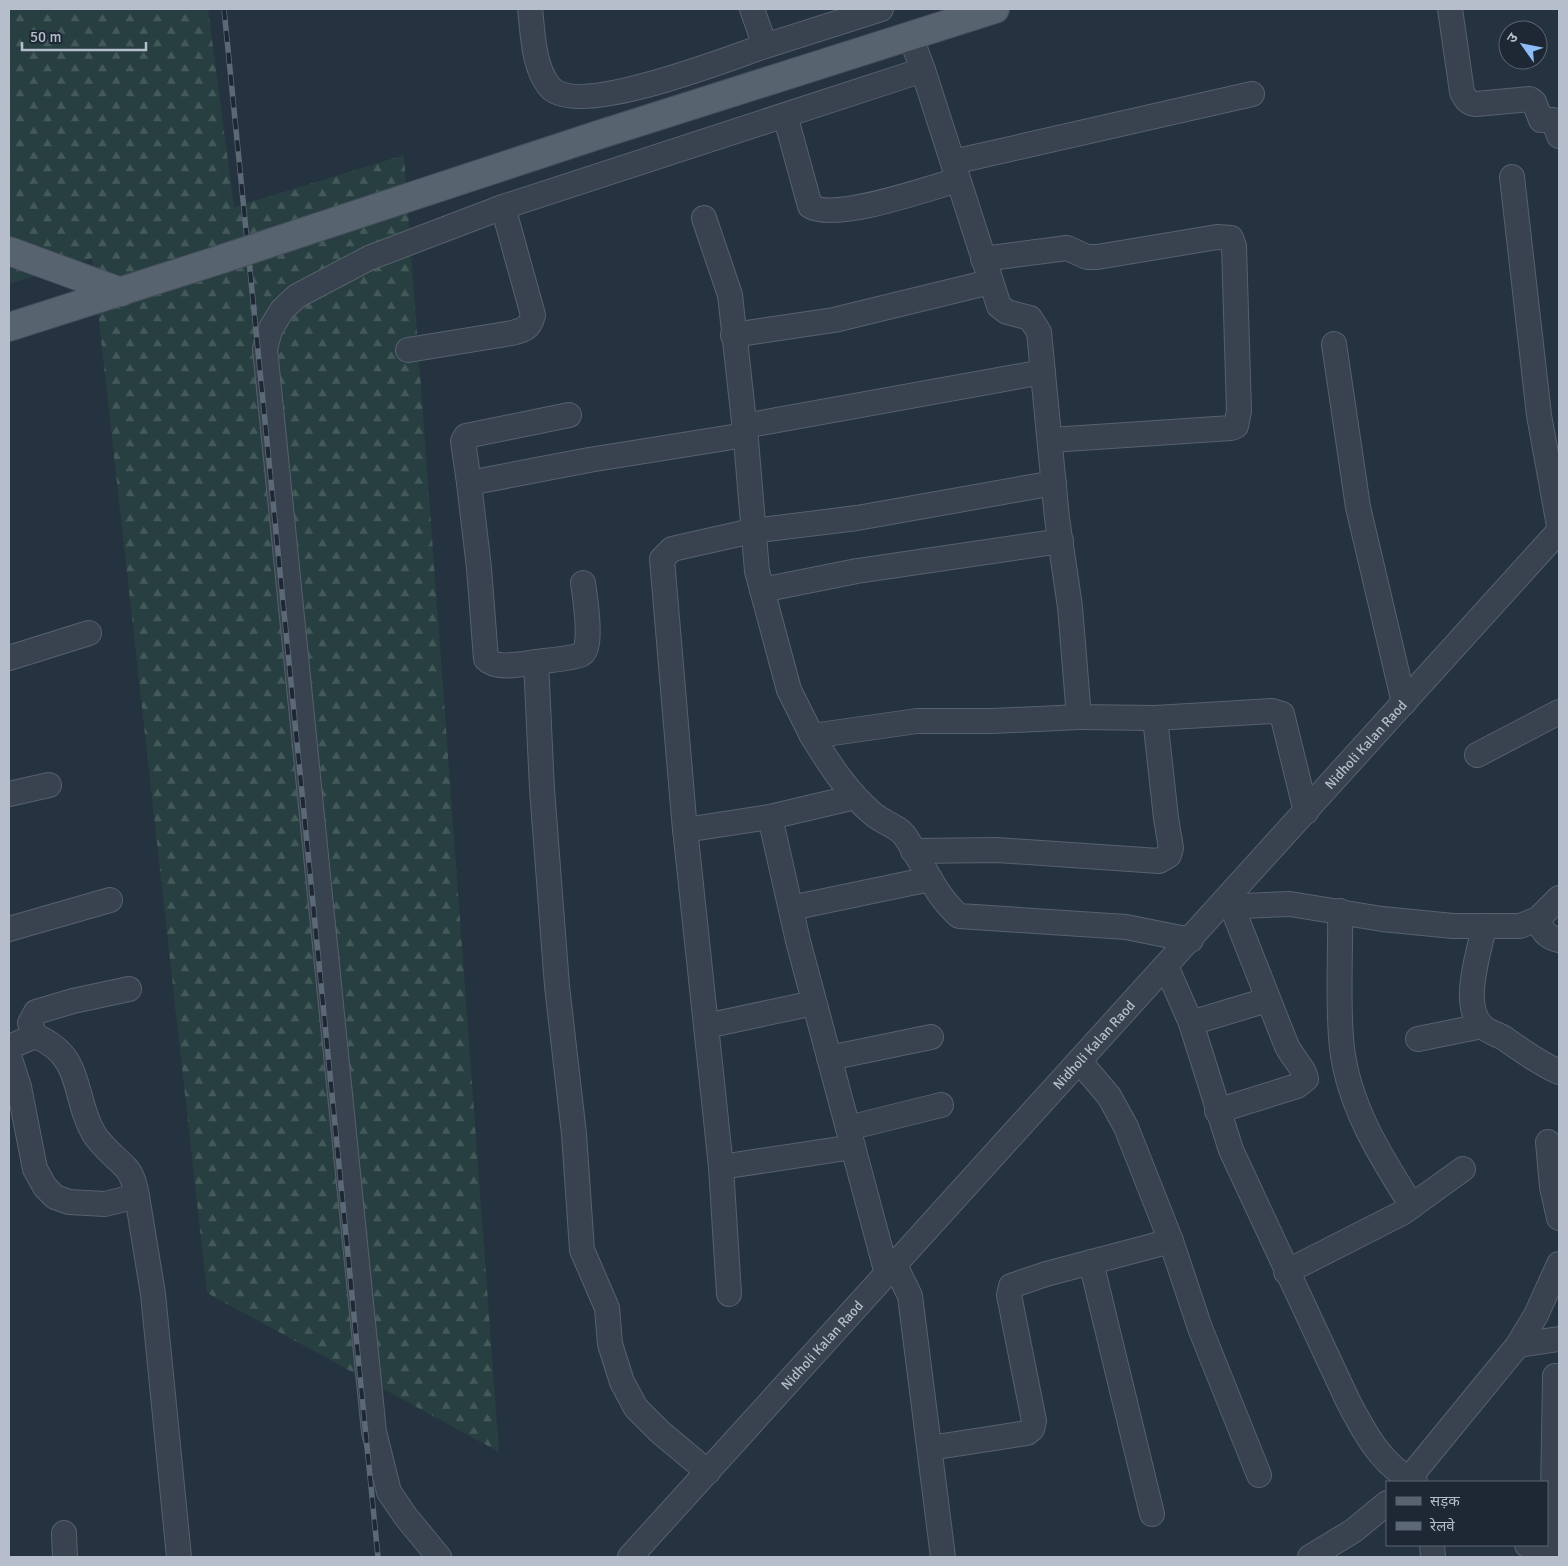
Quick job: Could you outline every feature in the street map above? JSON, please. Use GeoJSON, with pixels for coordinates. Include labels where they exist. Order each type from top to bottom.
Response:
{"type":"FeatureCollection","features":[{"type":"Feature","properties":{"kind":"main road"},"geometry":{"type":"LineString","coordinates":[[9,327],[910,35],[954,14],[995,9]]}},
{"type":"Feature","properties":{"kind":"main road"},"geometry":{"type":"LineString","coordinates":[[9,251],[121,292]]}},
{"type":"Feature","properties":{"kind":"street"},"geometry":{"type":"LineString","coordinates":[[530,9],[535,50],[541,72],[550,88],[567,96],[592,96],[650,85],[881,9]]}},
{"type":"Feature","properties":{"kind":"street"},"geometry":{"type":"LineString","coordinates":[[752,9],[765,46]]}},
{"type":"Feature","properties":{"kind":"street"},"geometry":{"type":"LineString","coordinates":[[1450,9],[1462,92],[1466,100],[1470,104],[1476,104],[1526,98],[1534,102],[1541,120],[1557,125]]}},
{"type":"Feature","properties":{"kind":"street"},"geometry":{"type":"LineString","coordinates":[[910,35],[999,306],[1007,312],[1030,318],[1035,323],[1039,332],[1054,483],[1070,607],[1079,717]]}},
{"type":"Feature","properties":{"kind":"street"},"geometry":{"type":"LineString","coordinates":[[439,1557],[406,1517],[389,1492],[374,1432],[266,349],[270,330],[282,310],[296,296],[369,258],[503,207],[923,70]]}},
{"type":"Feature","properties":{"kind":"street"},"geometry":{"type":"LineString","coordinates":[[785,114],[810,206],[817,210],[858,208],[956,171],[1252,94]]}},
{"type":"Feature","properties":{"kind":"street"},"geometry":{"type":"LineString","coordinates":[[1512,177],[1539,415],[1559,526]]}},
{"type":"Feature","properties":{"kind":"street"},"geometry":{"type":"LineString","coordinates":[[408,350],[512,333],[526,329],[531,323],[533,315],[503,207]]}},
{"type":"Feature","properties":{"kind":"street"},"geometry":{"type":"LineString","coordinates":[[704,218],[730,294],[733,336],[745,430],[752,531],[762,590],[789,690],[812,736],[839,780],[873,814],[904,834],[930,879],[949,907],[959,916],[1126,927],[1191,940]]}},
{"type":"Feature","properties":{"kind":"street"},"geometry":{"type":"LineString","coordinates":[[983,259],[1067,248],[1087,257],[1097,257],[1217,237],[1231,238],[1234,246],[1239,412],[1236,426],[1231,428],[1051,440]]}},
{"type":"Feature","properties":{"kind":"street"},"geometry":{"type":"LineString","coordinates":[[733,336],[834,320],[990,282]]}},
{"type":"Feature","properties":{"kind":"street"},"geometry":{"type":"LineString","coordinates":[[1334,344],[1358,508],[1404,703]]}},
{"type":"Feature","properties":{"kind":"street"},"geometry":{"type":"LineString","coordinates":[[469,483],[1043,372]]}},
{"type":"Feature","properties":{"kind":"street"},"geometry":{"type":"LineString","coordinates":[[568,415],[466,436],[463,441],[479,568],[486,659],[490,663],[499,665],[536,662],[581,655],[587,649],[588,640],[583,583]]}},
{"type":"Feature","properties":{"kind":"street"},"geometry":{"type":"LineString","coordinates":[[729,1294],[721,1167],[685,830],[662,559],[672,549],[752,531],[856,518],[1054,483]]}},
{"type":"Feature","properties":{"kind":"street","name":"Nidholi Kalan Raod"},"geometry":{"type":"LineString","coordinates":[[630,1557],[1166,966],[1226,907],[1306,812],[1559,531]]}},
{"type":"Feature","properties":{"kind":"street"},"geometry":{"type":"LineString","coordinates":[[762,590],[857,572],[1061,541]]}},
{"type":"Feature","properties":{"kind":"street"},"geometry":{"type":"LineString","coordinates":[[9,658],[89,633]]}},
{"type":"Feature","properties":{"kind":"street"},"geometry":{"type":"LineString","coordinates":[[536,662],[542,789],[557,986],[574,1134],[582,1250],[607,1308],[610,1344],[622,1382],[636,1408],[660,1432],[708,1472]]}},
{"type":"Feature","properties":{"kind":"street"},"geometry":{"type":"LineString","coordinates":[[812,736],[917,720],[992,721],[1079,717],[1155,718],[1272,711],[1282,714],[1306,812]]}},
{"type":"Feature","properties":{"kind":"street"},"geometry":{"type":"LineString","coordinates":[[1477,754],[1559,712]]}},
{"type":"Feature","properties":{"kind":"street"},"geometry":{"type":"LineString","coordinates":[[913,851],[996,850],[1114,859],[1159,861],[1165,859],[1169,855],[1171,848],[1155,718]]}},
{"type":"Feature","properties":{"kind":"street"},"geometry":{"type":"LineString","coordinates":[[9,794],[49,785]]}},
{"type":"Feature","properties":{"kind":"street"},"geometry":{"type":"LineString","coordinates":[[685,830],[770,817],[855,797]]}},
{"type":"Feature","properties":{"kind":"street"},"geometry":{"type":"LineString","coordinates":[[770,817],[790,908],[850,1138],[891,1270],[910,1296],[943,1557]]}},
{"type":"Feature","properties":{"kind":"street"},"geometry":{"type":"LineString","coordinates":[[790,908],[930,879]]}},
{"type":"Feature","properties":{"kind":"street"},"geometry":{"type":"LineString","coordinates":[[1217,1111],[1297,1086],[1305,1080],[1306,1075],[1290,1054],[1226,907],[1290,904],[1382,919],[1484,927],[1520,926],[1538,919],[1559,898]]}},
{"type":"Feature","properties":{"kind":"street"},"geometry":{"type":"LineString","coordinates":[[9,929],[110,900]]}},
{"type":"Feature","properties":{"kind":"street"},"geometry":{"type":"LineString","coordinates":[[1340,911],[1340,1020],[1346,1073],[1362,1119],[1375,1148],[1412,1206]]}},
{"type":"Feature","properties":{"kind":"street"},"geometry":{"type":"LineString","coordinates":[[1538,919],[1541,930],[1548,937],[1559,940]]}},
{"type":"Feature","properties":{"kind":"street"},"geometry":{"type":"LineString","coordinates":[[1484,927],[1472,984],[1473,1009],[1482,1026],[1502,1036],[1541,1064],[1559,1072]]}},
{"type":"Feature","properties":{"kind":"street"},"geometry":{"type":"LineString","coordinates":[[1166,966],[1191,1023],[1217,1111],[1231,1150],[1286,1272],[1365,1435],[1385,1459],[1410,1481],[1518,1345],[1536,1315],[1559,1264]]}},
{"type":"Feature","properties":{"kind":"street"},"geometry":{"type":"LineString","coordinates":[[129,988],[36,1012],[30,1023],[35,1036],[55,1048],[73,1069],[94,1134],[110,1154],[127,1168],[132,1177],[137,1196],[153,1294],[178,1557]]}},
{"type":"Feature","properties":{"kind":"street"},"geometry":{"type":"LineString","coordinates":[[1191,1023],[1267,1000]]}},
{"type":"Feature","properties":{"kind":"street"},"geometry":{"type":"LineString","coordinates":[[706,1026],[814,1003]]}},
{"type":"Feature","properties":{"kind":"street"},"geometry":{"type":"LineString","coordinates":[[1418,1038],[1482,1026]]}},
{"type":"Feature","properties":{"kind":"street"},"geometry":{"type":"LineString","coordinates":[[9,1047],[35,1036]]}},
{"type":"Feature","properties":{"kind":"street"},"geometry":{"type":"LineString","coordinates":[[829,1058],[931,1038]]}},
{"type":"Feature","properties":{"kind":"street"},"geometry":{"type":"LineString","coordinates":[[9,1056],[19,1087],[35,1169],[45,1187],[55,1197],[69,1202],[105,1204],[137,1196]]}},
{"type":"Feature","properties":{"kind":"street"},"geometry":{"type":"LineString","coordinates":[[1080,1062],[1109,1096],[1126,1127],[1171,1241],[1200,1328],[1259,1475]]}},
{"type":"Feature","properties":{"kind":"street"},"geometry":{"type":"LineString","coordinates":[[721,1167],[850,1138],[941,1105]]}},
{"type":"Feature","properties":{"kind":"street"},"geometry":{"type":"LineString","coordinates":[[1548,1142],[1552,1187],[1559,1218]]}},
{"type":"Feature","properties":{"kind":"street"},"geometry":{"type":"LineString","coordinates":[[1286,1272],[1388,1221],[1463,1169]]}},
{"type":"Feature","properties":{"kind":"street"},"geometry":{"type":"LineString","coordinates":[[930,1448],[1027,1433],[1032,1429],[1034,1421],[1008,1290],[1011,1286],[1171,1241]]}},
{"type":"Feature","properties":{"kind":"street"},"geometry":{"type":"LineString","coordinates":[[1091,1262],[1152,1514]]}},
{"type":"Feature","properties":{"kind":"street"},"geometry":{"type":"LineString","coordinates":[[1518,1345],[1559,1339]]}},
{"type":"Feature","properties":{"kind":"street"},"geometry":{"type":"LineString","coordinates":[[1548,1505],[1557,1431],[1556,1376]]}},
{"type":"Feature","properties":{"kind":"street"},"geometry":{"type":"LineString","coordinates":[[1310,1557],[1353,1532],[1386,1504]]}},
{"type":"Feature","properties":{"kind":"street"},"geometry":{"type":"LineString","coordinates":[[64,1533],[65,1557]]}},
{"type":"Feature","properties":{"kind":"green space"},"geometry":{"type":"Polygon","coordinates":[[[9,9],[208,9],[234,207],[404,155],[499,1452],[207,1293],[92,258],[9,284],[9,9]]]}},
{"type":"Feature","properties":{"kind":"railway"},"geometry":{"type":"LineString","coordinates":[[224,9],[378,1557]]}}]}
